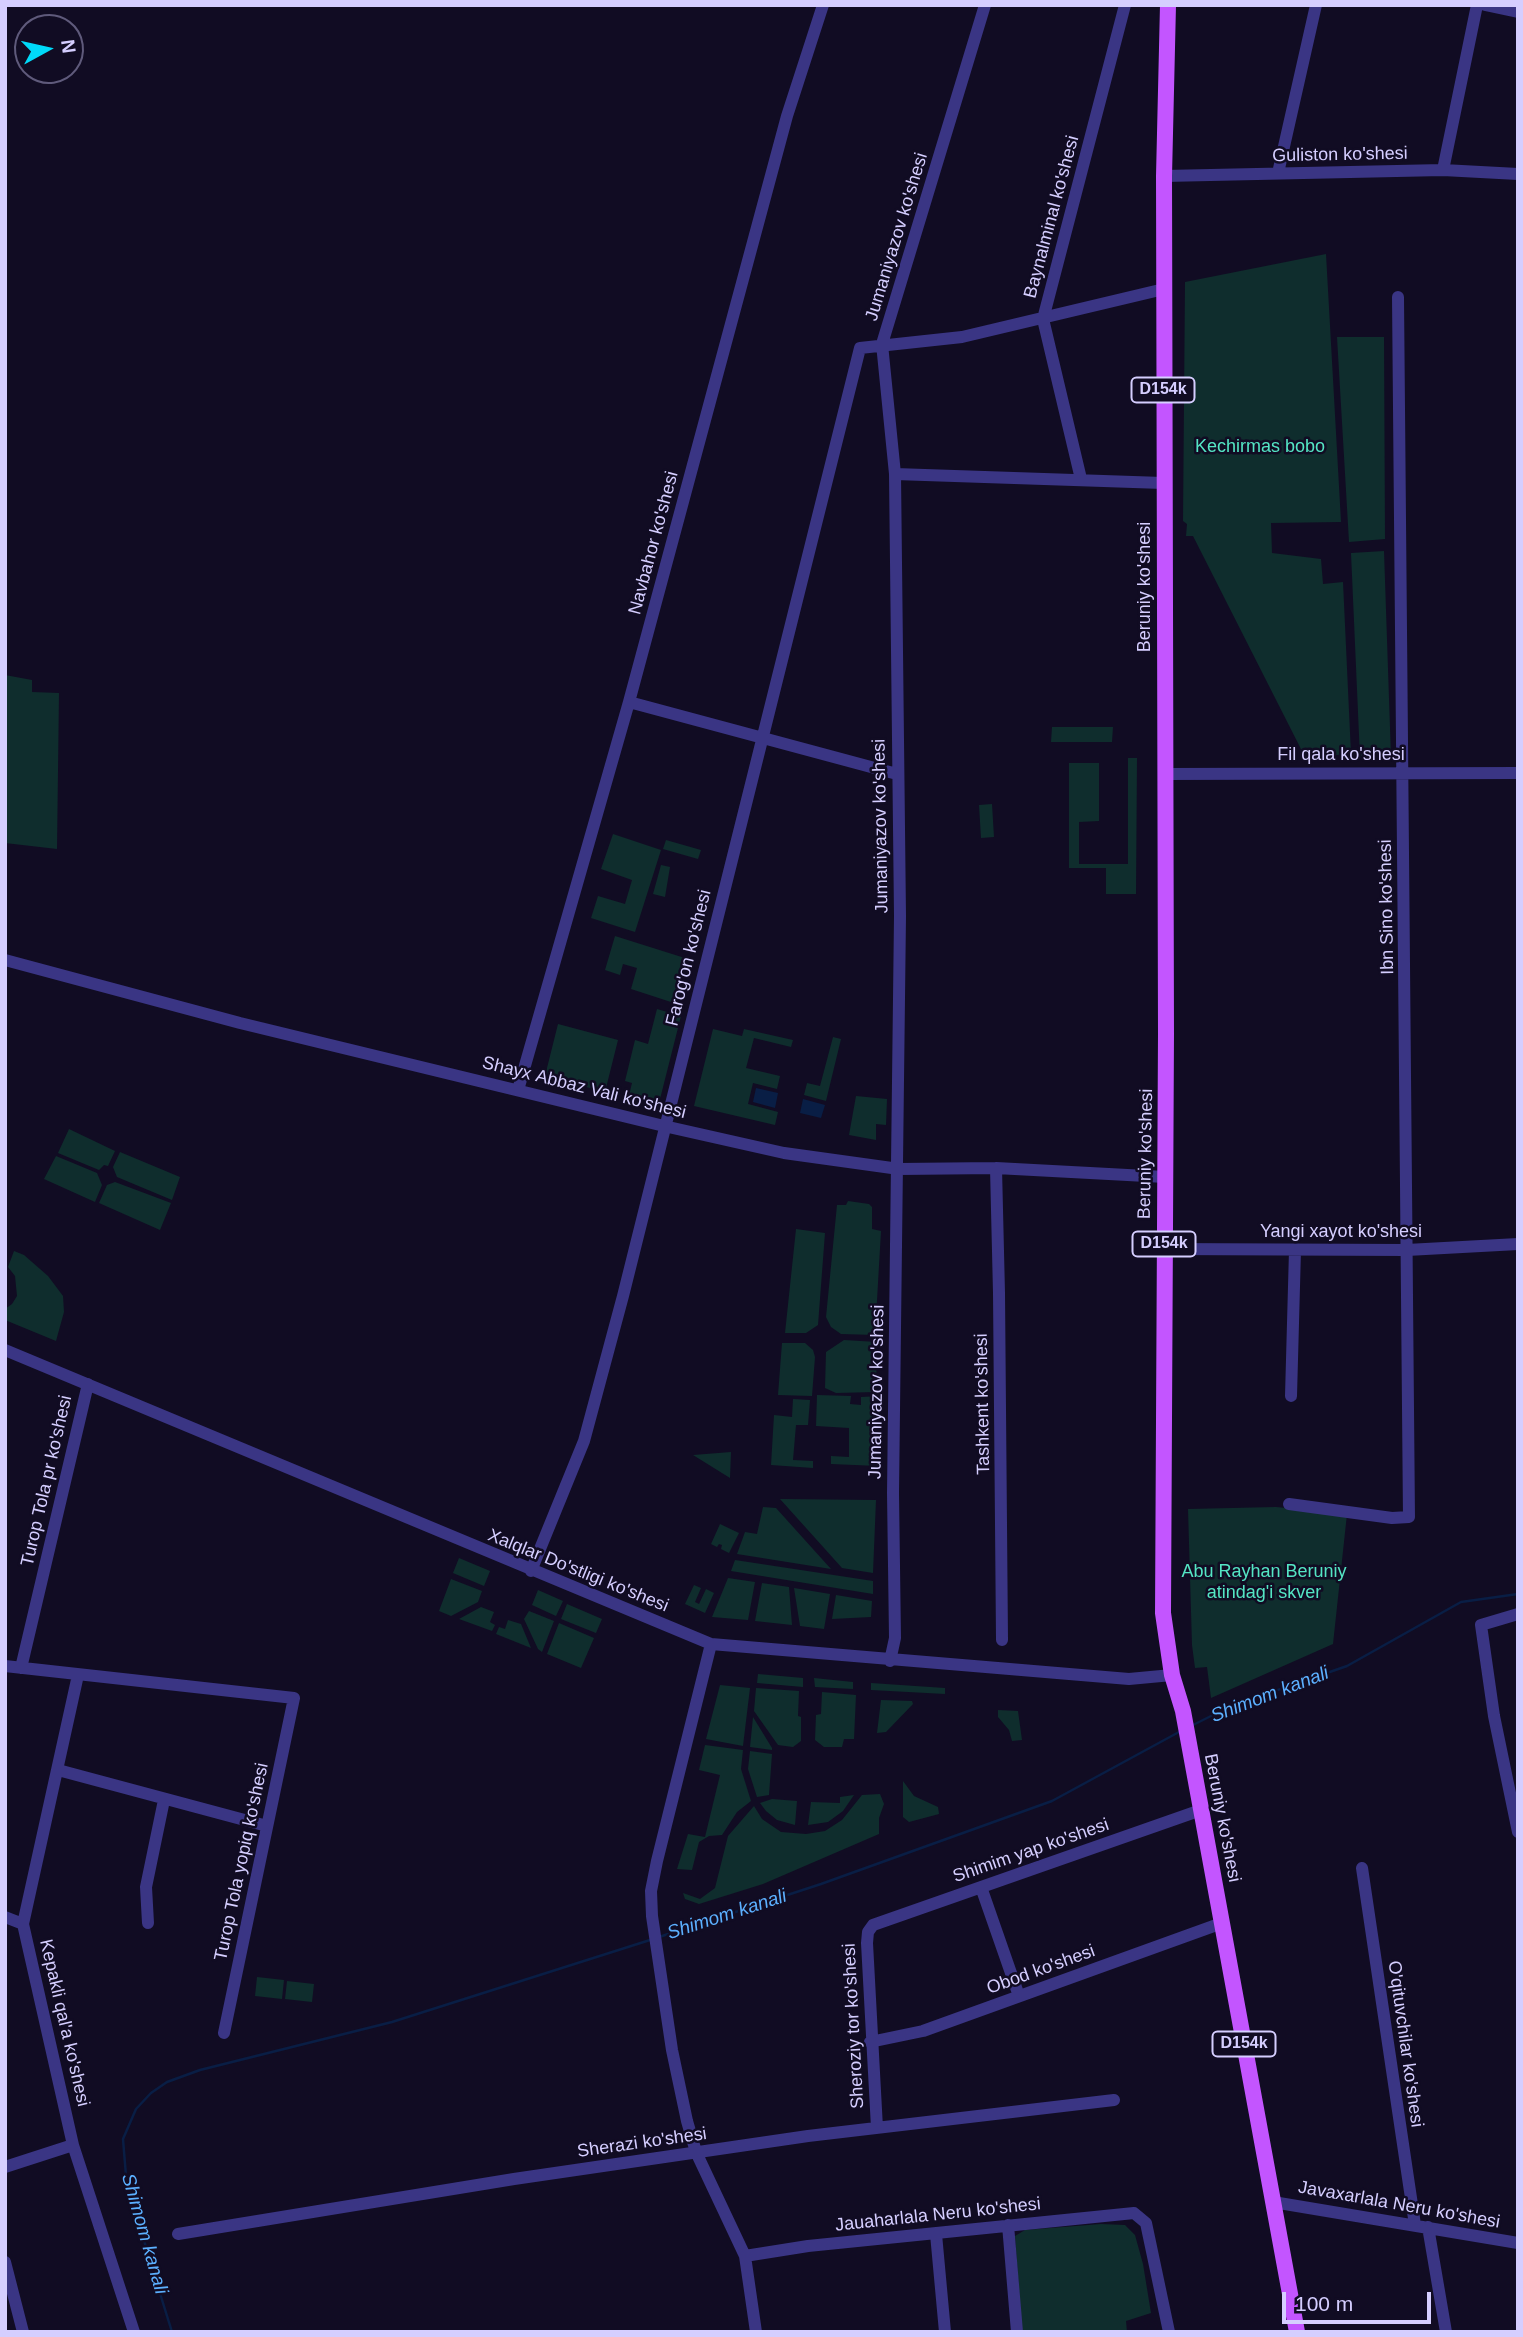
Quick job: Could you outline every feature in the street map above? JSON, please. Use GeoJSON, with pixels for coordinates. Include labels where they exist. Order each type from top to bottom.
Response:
{"type":"FeatureCollection","features":[{"type":"Feature","properties":{"kind":"main road","name":"Beruniy ko'shesi"},"geometry":{"type":"LineString","coordinates":[[1168,5],[1164,176],[1163,483],[1163,1613],[1172,1675],[1183,1711],[1297,2332]]}},
{"type":"Feature","properties":{"kind":"street","name":"Navbahor ko'shesi"},"geometry":{"type":"LineString","coordinates":[[518,1090],[629,702],[786,116],[823,5]]}},
{"type":"Feature","properties":{"kind":"street","name":"Jumaniyazov ko'shesi"},"geometry":{"type":"LineString","coordinates":[[890,1661],[895,1637],[893,1493],[900,916],[895,474],[882,344],[985,5]]}},
{"type":"Feature","properties":{"kind":"street","name":"Baynalminal ko'shesi"},"geometry":{"type":"LineString","coordinates":[[1081,479],[1043,319],[1125,5]]}},
{"type":"Feature","properties":{"kind":"street"},"geometry":{"type":"LineString","coordinates":[[1278,173],[1315,5]]}},
{"type":"Feature","properties":{"kind":"street"},"geometry":{"type":"LineString","coordinates":[[1443,170],[1477,5]]}},
{"type":"Feature","properties":{"kind":"street"},"geometry":{"type":"LineString","coordinates":[[1485,5],[1518,12]]}},
{"type":"Feature","properties":{"kind":"street","name":"Guliston ko'shesi"},"geometry":{"type":"LineString","coordinates":[[1164,176],[1443,170],[1518,174]]}},
{"type":"Feature","properties":{"kind":"street"},"geometry":{"type":"LineString","coordinates":[[882,344],[962,337],[1164,289]]}},
{"type":"Feature","properties":{"kind":"street","name":"Ibn Sino ko'shesi"},"geometry":{"type":"LineString","coordinates":[[1289,1504],[1382,1517],[1409,1517],[1398,297]]}},
{"type":"Feature","properties":{"kind":"street","name":"Farog'on ko'shesi"},"geometry":{"type":"LineString","coordinates":[[531,1571],[584,1441],[623,1296],[860,348],[882,344]]}},
{"type":"Feature","properties":{"kind":"street"},"geometry":{"type":"LineString","coordinates":[[895,474],[1163,483]]}},
{"type":"Feature","properties":{"kind":"street"},"geometry":{"type":"LineString","coordinates":[[629,702],[897,774]]}},
{"type":"Feature","properties":{"kind":"street","name":"Fil qala ko'shesi"},"geometry":{"type":"LineString","coordinates":[[1165,774],[1518,773]]}},
{"type":"Feature","properties":{"kind":"street","name":"Shayx Abbaz Vali ko'shesi"},"geometry":{"type":"LineString","coordinates":[[5,960],[230,1020],[784,1153],[899,1169],[996,1168],[1165,1177]]}},
{"type":"Feature","properties":{"kind":"street","name":"Tashkent ko'shesi"},"geometry":{"type":"LineString","coordinates":[[996,1168],[1002,1640]]}},
{"type":"Feature","properties":{"kind":"street","name":"Yangi xayot ko'shesi"},"geometry":{"type":"LineString","coordinates":[[1164,1248],[1407,1250],[1518,1244]]}},
{"type":"Feature","properties":{"kind":"street"},"geometry":{"type":"LineString","coordinates":[[1291,1396],[1295,1250]]}},
{"type":"Feature","properties":{"kind":"street","name":"Xalqlar Do'stligi ko'shesi"},"geometry":{"type":"LineString","coordinates":[[5,1350],[711,1644],[1129,1679],[1172,1675]]}},
{"type":"Feature","properties":{"kind":"street","name":"Turop Tola pr ko'shesi"},"geometry":{"type":"LineString","coordinates":[[22,1668],[88,1384]]}},
{"type":"Feature","properties":{"kind":"street"},"geometry":{"type":"LineString","coordinates":[[1518,1614],[1482,1625],[1494,1716],[1518,1832]]}},
{"type":"Feature","properties":{"kind":"street"},"geometry":{"type":"LineString","coordinates":[[711,1644],[657,1861],[651,1891],[653,1922],[679,2087],[696,2152],[745,2256],[756,2332]]}},
{"type":"Feature","properties":{"kind":"street"},"geometry":{"type":"LineString","coordinates":[[5,1666],[78,1675]]}},
{"type":"Feature","properties":{"kind":"street","name":"Turop Tola yopiq ko'shesi"},"geometry":{"type":"LineString","coordinates":[[78,1675],[294,1698],[224,2032]]}},
{"type":"Feature","properties":{"kind":"street","name":"Kepakli qal'a ko'shesi"},"geometry":{"type":"LineString","coordinates":[[78,1675],[23,1924],[73,2145],[134,2332]]}},
{"type":"Feature","properties":{"kind":"street"},"geometry":{"type":"LineString","coordinates":[[58,1770],[267,1826]]}},
{"type":"Feature","properties":{"kind":"street"},"geometry":{"type":"LineString","coordinates":[[148,1923],[146,1887],[164,1800]]}},
{"type":"Feature","properties":{"kind":"street","name":"Shimim yap ko'shesi"},"geometry":{"type":"LineString","coordinates":[[873,1925],[1201,1810]]}},
{"type":"Feature","properties":{"kind":"street","name":"O'qituvchilar ko'shesi"},"geometry":{"type":"LineString","coordinates":[[1362,1868],[1421,2226],[1446,2332]]}},
{"type":"Feature","properties":{"kind":"street"},"geometry":{"type":"LineString","coordinates":[[981,1887],[1018,1997]]}},
{"type":"Feature","properties":{"kind":"street"},"geometry":{"type":"LineString","coordinates":[[5,1917],[23,1924]]}},
{"type":"Feature","properties":{"kind":"street","name":"Obod ko'shesi"},"geometry":{"type":"LineString","coordinates":[[870,2042],[923,2031],[1222,1923]]}},
{"type":"Feature","properties":{"kind":"street","name":"Sheroziy tor ko'shesi"},"geometry":{"type":"LineString","coordinates":[[873,1925],[868,1933],[867,1943],[870,2042],[877,2128]]}},
{"type":"Feature","properties":{"kind":"street","name":"Sherazi ko'shesi"},"geometry":{"type":"LineString","coordinates":[[178,2234],[696,2152],[1114,2100]]}},
{"type":"Feature","properties":{"kind":"street"},"geometry":{"type":"LineString","coordinates":[[5,2167],[73,2145]]}},
{"type":"Feature","properties":{"kind":"street","name":"Javaxarlala Neru ko'shesi"},"geometry":{"type":"LineString","coordinates":[[1273,2202],[1518,2243]]}},
{"type":"Feature","properties":{"kind":"street","name":"Jauaharlala Neru ko'shesi"},"geometry":{"type":"LineString","coordinates":[[745,2256],[808,2246],[1134,2213],[1146,2223],[1168,2332]]}},
{"type":"Feature","properties":{"kind":"street"},"geometry":{"type":"LineString","coordinates":[[1008,2225],[1017,2332]]}},
{"type":"Feature","properties":{"kind":"street"},"geometry":{"type":"LineString","coordinates":[[936,2234],[945,2332]]}},
{"type":"Feature","properties":{"kind":"street"},"geometry":{"type":"LineString","coordinates":[[5,2262],[23,2332]]}},
{"type":"Feature","properties":{"kind":"green space","name":"Kechirmas bobo"},"geometry":{"type":"Polygon","coordinates":[[[1326,254],[1341,522],[1271,523],[1272,553],[1321,559],[1323,584],[1343,582],[1351,754],[1305,757],[1193,536],[1186,536],[1187,524],[1183,521],[1185,282],[1326,254]]]}},
{"type":"Feature","properties":{"kind":"green space"},"geometry":{"type":"Polygon","coordinates":[[[1337,337],[1384,337],[1385,539],[1349,542],[1337,337]]]}},
{"type":"Feature","properties":{"kind":"green space"},"geometry":{"type":"Polygon","coordinates":[[[1384,551],[1391,757],[1360,758],[1351,553],[1384,551]]]}},
{"type":"Feature","properties":{"kind":"green space"},"geometry":{"type":"Polygon","coordinates":[[[5,675],[32,680],[32,692],[59,693],[57,849],[5,843],[5,675]]]}},
{"type":"Feature","properties":{"kind":"green space"},"geometry":{"type":"Polygon","coordinates":[[[1052,727],[1113,727],[1112,742],[1051,742],[1052,727]]]}},
{"type":"Feature","properties":{"kind":"green space"},"geometry":{"type":"Polygon","coordinates":[[[1128,758],[1137,758],[1136,894],[1106,894],[1106,868],[1069,868],[1069,763],[1099,763],[1099,821],[1079,822],[1079,864],[1128,864],[1128,758]]]}},
{"type":"Feature","properties":{"kind":"green space"},"geometry":{"type":"Polygon","coordinates":[[[992,804],[994,837],[981,838],[979,805],[992,804]]]}},
{"type":"Feature","properties":{"kind":"green space"},"geometry":{"type":"Polygon","coordinates":[[[613,834],[661,850],[635,932],[591,918],[598,896],[625,904],[632,880],[601,869],[613,834]]]}},
{"type":"Feature","properties":{"kind":"green space"},"geometry":{"type":"Polygon","coordinates":[[[666,840],[701,850],[698,859],[663,849],[666,840]]]}},
{"type":"Feature","properties":{"kind":"green space"},"geometry":{"type":"Polygon","coordinates":[[[661,865],[670,867],[665,897],[653,894],[661,865]]]}},
{"type":"Feature","properties":{"kind":"green space"},"geometry":{"type":"Polygon","coordinates":[[[615,936],[688,959],[674,1003],[631,989],[637,968],[623,964],[620,975],[605,970],[615,936]]]}},
{"type":"Feature","properties":{"kind":"green space"},"geometry":{"type":"Polygon","coordinates":[[[657,1009],[681,1016],[659,1103],[629,1095],[632,1083],[625,1081],[635,1040],[648,1044],[657,1009]]]}},
{"type":"Feature","properties":{"kind":"green space"},"geometry":{"type":"Polygon","coordinates":[[[558,1024],[618,1040],[605,1092],[545,1076],[558,1024]]]}},
{"type":"Feature","properties":{"kind":"green space"},"geometry":{"type":"Polygon","coordinates":[[[713,1029],[742,1036],[744,1029],[793,1040],[791,1047],[754,1038],[746,1068],[780,1076],[777,1089],[753,1083],[748,1104],[778,1112],[775,1125],[694,1106],[713,1029]]]}},
{"type":"Feature","properties":{"kind":"green space"},"geometry":{"type":"Polygon","coordinates":[[[833,1037],[841,1039],[826,1101],[804,1095],[807,1083],[820,1086],[833,1037]]]}},
{"type":"Feature","properties":{"kind":"green space"},"geometry":{"type":"Polygon","coordinates":[[[856,1096],[887,1099],[886,1125],[876,1124],[876,1140],[849,1135],[856,1096]]]}},
{"type":"Feature","properties":{"kind":"green space"},"geometry":{"type":"Polygon","coordinates":[[[69,1129],[115,1151],[108,1166],[104,1165],[99,1170],[58,1153],[69,1129]]]}},
{"type":"Feature","properties":{"kind":"green space"},"geometry":{"type":"Polygon","coordinates":[[[120,1152],[180,1177],[172,1200],[117,1177],[113,1167],[120,1152]]]}},
{"type":"Feature","properties":{"kind":"green space"},"geometry":{"type":"Polygon","coordinates":[[[56,1156],[97,1173],[102,1185],[95,1202],[44,1179],[56,1156]]]}},
{"type":"Feature","properties":{"kind":"green space"},"geometry":{"type":"Polygon","coordinates":[[[115,1182],[171,1203],[160,1230],[99,1203],[107,1185],[115,1182]]]}},
{"type":"Feature","properties":{"kind":"green space"},"geometry":{"type":"Polygon","coordinates":[[[848,1201],[869,1204],[872,1207],[872,1229],[881,1231],[875,1335],[841,1334],[831,1327],[826,1317],[837,1205],[846,1205],[848,1201]]]}},
{"type":"Feature","properties":{"kind":"green space"},"geometry":{"type":"Polygon","coordinates":[[[796,1229],[825,1233],[818,1325],[806,1333],[785,1333],[796,1229]]]}},
{"type":"Feature","properties":{"kind":"green space"},"geometry":{"type":"Polygon","coordinates":[[[14,1251],[24,1255],[48,1276],[63,1296],[64,1312],[56,1341],[5,1320],[5,1309],[17,1296],[15,1276],[8,1267],[14,1251]]]}},
{"type":"Feature","properties":{"kind":"green space"},"geometry":{"type":"Polygon","coordinates":[[[844,1340],[877,1342],[876,1392],[836,1393],[825,1388],[826,1352],[844,1340]]]}},
{"type":"Feature","properties":{"kind":"green space"},"geometry":{"type":"Polygon","coordinates":[[[782,1343],[805,1343],[813,1350],[815,1357],[812,1396],[778,1395],[782,1343]]]}},
{"type":"Feature","properties":{"kind":"green space"},"geometry":{"type":"Polygon","coordinates":[[[817,1395],[851,1396],[850,1404],[861,1405],[861,1397],[881,1396],[878,1466],[831,1464],[831,1456],[849,1457],[849,1428],[816,1426],[817,1395]]]}},
{"type":"Feature","properties":{"kind":"green space"},"geometry":{"type":"Polygon","coordinates":[[[793,1399],[810,1400],[808,1425],[796,1425],[793,1460],[813,1461],[813,1468],[771,1465],[774,1415],[792,1417],[793,1399]]]}},
{"type":"Feature","properties":{"kind":"green space"},"geometry":{"type":"Polygon","coordinates":[[[731,1452],[730,1478],[693,1455],[731,1452]]]}},
{"type":"Feature","properties":{"kind":"green space"},"geometry":{"type":"Polygon","coordinates":[[[780,1499],[876,1500],[873,1573],[842,1568],[780,1499]]]}},
{"type":"Feature","properties":{"kind":"green space"},"geometry":{"type":"Polygon","coordinates":[[[763,1507],[776,1508],[831,1569],[737,1554],[745,1532],[757,1534],[763,1507]]]}},
{"type":"Feature","properties":{"kind":"green space","name":"Abu Rayhan Beruniy atindag'i skver"},"geometry":{"type":"Polygon","coordinates":[[[1276,1507],[1347,1514],[1333,1644],[1211,1698],[1207,1667],[1195,1668],[1192,1645],[1188,1509],[1276,1507]]]}},
{"type":"Feature","properties":{"kind":"green space"},"geometry":{"type":"Polygon","coordinates":[[[720,1524],[739,1533],[729,1553],[721,1549],[722,1545],[717,1547],[711,1544],[720,1524]]]}},
{"type":"Feature","properties":{"kind":"green space"},"geometry":{"type":"Polygon","coordinates":[[[459,1558],[490,1571],[484,1586],[453,1573],[459,1558]]]}},
{"type":"Feature","properties":{"kind":"green space"},"geometry":{"type":"Polygon","coordinates":[[[735,1560],[873,1581],[873,1594],[731,1571],[735,1560]]]}},
{"type":"Feature","properties":{"kind":"green space"},"geometry":{"type":"Polygon","coordinates":[[[728,1578],[755,1582],[748,1620],[712,1617],[728,1578]]]}},
{"type":"Feature","properties":{"kind":"green space"},"geometry":{"type":"Polygon","coordinates":[[[451,1579],[482,1591],[478,1602],[451,1616],[439,1611],[451,1579]]]}},
{"type":"Feature","properties":{"kind":"green space"},"geometry":{"type":"Polygon","coordinates":[[[762,1583],[789,1587],[792,1625],[755,1621],[762,1583]]]}},
{"type":"Feature","properties":{"kind":"green space"},"geometry":{"type":"Polygon","coordinates":[[[694,1585],[701,1588],[695,1602],[699,1604],[706,1589],[714,1593],[705,1613],[685,1604],[694,1585]]]}},
{"type":"Feature","properties":{"kind":"green space"},"geometry":{"type":"Polygon","coordinates":[[[794,1588],[830,1594],[824,1629],[800,1626],[794,1588]]]}},
{"type":"Feature","properties":{"kind":"green space"},"geometry":{"type":"Polygon","coordinates":[[[538,1590],[563,1601],[556,1616],[532,1605],[538,1590]]]}},
{"type":"Feature","properties":{"kind":"green space"},"geometry":{"type":"Polygon","coordinates":[[[836,1595],[872,1601],[871,1617],[832,1619],[836,1595]]]}},
{"type":"Feature","properties":{"kind":"green space"},"geometry":{"type":"Polygon","coordinates":[[[567,1604],[602,1619],[596,1633],[561,1619],[567,1604]]]}},
{"type":"Feature","properties":{"kind":"green space"},"geometry":{"type":"Polygon","coordinates":[[[481,1607],[494,1612],[490,1622],[495,1625],[492,1631],[459,1619],[481,1607]]]}},
{"type":"Feature","properties":{"kind":"green space"},"geometry":{"type":"Polygon","coordinates":[[[529,1611],[554,1621],[542,1652],[524,1619],[529,1611]]]}},
{"type":"Feature","properties":{"kind":"green space"},"geometry":{"type":"Polygon","coordinates":[[[508,1620],[521,1624],[531,1648],[496,1634],[499,1627],[505,1629],[508,1620]]]}},
{"type":"Feature","properties":{"kind":"green space"},"geometry":{"type":"Polygon","coordinates":[[[559,1623],[594,1638],[581,1668],[547,1654],[559,1623]]]}},
{"type":"Feature","properties":{"kind":"green space"},"geometry":{"type":"Polygon","coordinates":[[[758,1674],[803,1678],[803,1687],[757,1683],[758,1674]]]}},
{"type":"Feature","properties":{"kind":"green space"},"geometry":{"type":"Polygon","coordinates":[[[814,1678],[853,1682],[853,1689],[815,1687],[814,1678]]]}},
{"type":"Feature","properties":{"kind":"green space"},"geometry":{"type":"Polygon","coordinates":[[[871,1683],[945,1688],[945,1694],[871,1690],[871,1683]]]}},
{"type":"Feature","properties":{"kind":"green space"},"geometry":{"type":"Polygon","coordinates":[[[720,1685],[750,1688],[743,1746],[706,1739],[720,1685]]]}},
{"type":"Feature","properties":{"kind":"green space"},"geometry":{"type":"Polygon","coordinates":[[[756,1688],[799,1691],[801,1741],[793,1747],[778,1745],[754,1711],[756,1688]]]}},
{"type":"Feature","properties":{"kind":"green space"},"geometry":{"type":"Polygon","coordinates":[[[822,1692],[856,1695],[854,1739],[844,1739],[842,1747],[824,1747],[815,1740],[816,1715],[821,1714],[822,1692]]]}},
{"type":"Feature","properties":{"kind":"green space"},"geometry":{"type":"Polygon","coordinates":[[[881,1700],[912,1701],[913,1704],[886,1732],[877,1733],[881,1700]]]}},
{"type":"Feature","properties":{"kind":"green space"},"geometry":{"type":"Polygon","coordinates":[[[998,1710],[1018,1711],[1022,1740],[1012,1741],[1009,1730],[998,1717],[998,1710]]]}},
{"type":"Feature","properties":{"kind":"green space"},"geometry":{"type":"Polygon","coordinates":[[[753,1717],[772,1748],[772,1750],[750,1747],[753,1717]]]}},
{"type":"Feature","properties":{"kind":"green space"},"geometry":{"type":"Polygon","coordinates":[[[705,1745],[743,1750],[741,1769],[751,1801],[737,1812],[722,1835],[709,1836],[699,1842],[692,1870],[677,1869],[688,1834],[705,1837],[720,1775],[699,1770],[705,1745]]]}},
{"type":"Feature","properties":{"kind":"green space"},"geometry":{"type":"Polygon","coordinates":[[[750,1751],[772,1754],[769,1795],[757,1797],[748,1769],[750,1751]]]}},
{"type":"Feature","properties":{"kind":"green space"},"geometry":{"type":"Polygon","coordinates":[[[903,1781],[914,1796],[938,1807],[939,1814],[909,1822],[903,1817],[903,1781]]]}},
{"type":"Feature","properties":{"kind":"green space"},"geometry":{"type":"Polygon","coordinates":[[[880,1794],[884,1804],[879,1818],[879,1834],[763,1884],[699,1904],[685,1899],[683,1893],[700,1899],[715,1888],[728,1836],[754,1806],[762,1819],[781,1832],[806,1834],[825,1831],[842,1820],[862,1795],[880,1794]]]}},
{"type":"Feature","properties":{"kind":"green space"},"geometry":{"type":"Polygon","coordinates":[[[854,1795],[843,1811],[828,1822],[808,1825],[811,1802],[840,1803],[840,1797],[854,1795]]]}},
{"type":"Feature","properties":{"kind":"green space"},"geometry":{"type":"Polygon","coordinates":[[[772,1799],[797,1801],[795,1825],[777,1820],[760,1803],[772,1799]]]}},
{"type":"Feature","properties":{"kind":"green space"},"geometry":{"type":"Polygon","coordinates":[[[257,1977],[284,1980],[282,1999],[255,1996],[257,1977]]]}},
{"type":"Feature","properties":{"kind":"green space"},"geometry":{"type":"Polygon","coordinates":[[[287,1981],[314,1984],[312,2002],[285,1999],[287,1981]]]}},
{"type":"Feature","properties":{"kind":"green space"},"geometry":{"type":"Polygon","coordinates":[[[1101,2224],[1125,2225],[1135,2235],[1151,2313],[1126,2321],[1127,2332],[1022,2332],[1015,2236],[1025,2230],[1101,2224]]]}},
{"type":"Feature","properties":{"kind":"water"},"geometry":{"type":"Polygon","coordinates":[[[756,1088],[778,1093],[775,1108],[753,1102],[756,1088]]]}},
{"type":"Feature","properties":{"kind":"water"},"geometry":{"type":"Polygon","coordinates":[[[803,1099],[825,1105],[821,1118],[800,1113],[803,1099]]]}},
{"type":"Feature","properties":{"kind":"waterway","name":"Shimom kanali"},"geometry":{"type":"LineString","coordinates":[[1191,1726],[1229,1707],[1347,1666],[1461,1602],[1518,1594]]}},
{"type":"Feature","properties":{"kind":"waterway","name":"Shimom kanali"},"geometry":{"type":"LineString","coordinates":[[659,1937],[821,1884],[1052,1801],[1179,1732]]}},
{"type":"Feature","properties":{"kind":"waterway","name":"Shimom kanali"},"geometry":{"type":"LineString","coordinates":[[172,2332],[126,2176],[123,2139],[136,2109],[151,2093],[167,2082],[200,2070],[392,2022],[650,1940]]}}]}
